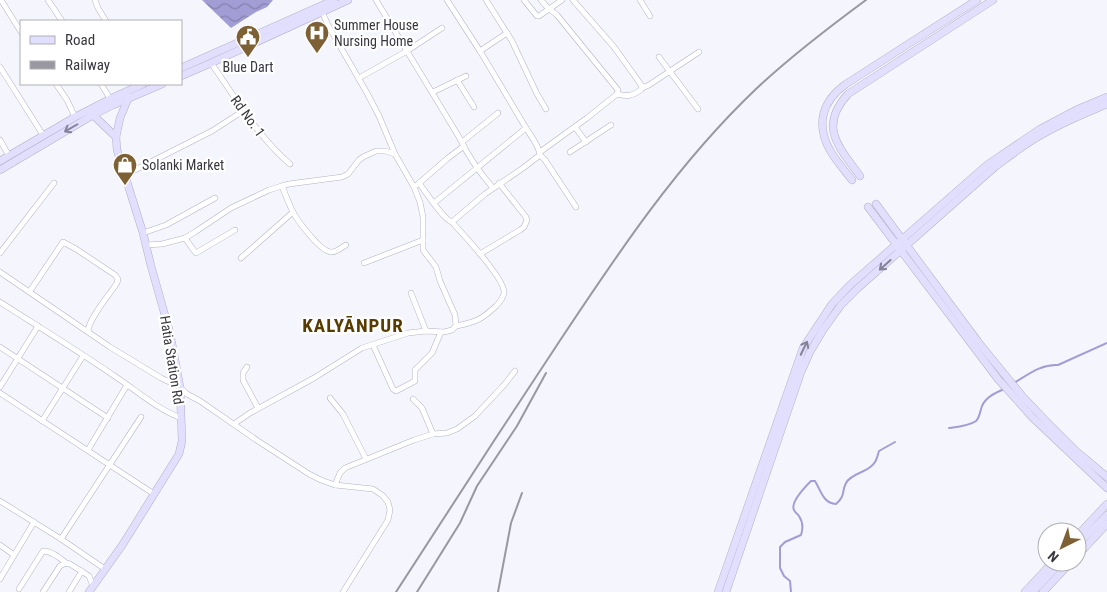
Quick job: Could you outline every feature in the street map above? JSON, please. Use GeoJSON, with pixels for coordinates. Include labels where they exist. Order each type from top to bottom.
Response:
{"type":"FeatureCollection","features":[{"type":"Feature","properties":{"kind":"street"},"geometry":{"type":"LineString","coordinates":[[1,0],[20,30]]}},
{"type":"Feature","properties":{"kind":"street"},"geometry":{"type":"LineString","coordinates":[[48,0],[61,20]]}},
{"type":"Feature","properties":{"kind":"street"},"geometry":{"type":"LineString","coordinates":[[95,0],[105,20]]}},
{"type":"Feature","properties":{"kind":"street"},"geometry":{"type":"LineString","coordinates":[[182,76],[211,63],[334,0]]}},
{"type":"Feature","properties":{"kind":"street"},"geometry":{"type":"LineString","coordinates":[[182,68],[323,7],[348,0]]}},
{"type":"Feature","properties":{"kind":"street"},"geometry":{"type":"LineString","coordinates":[[376,0],[477,168],[493,188]]}},
{"type":"Feature","properties":{"kind":"street"},"geometry":{"type":"LineString","coordinates":[[447,0],[480,50],[540,154],[576,207]]}},
{"type":"Feature","properties":{"kind":"street"},"geometry":{"type":"LineString","coordinates":[[486,0],[507,33],[546,109]]}},
{"type":"Feature","properties":{"kind":"street"},"geometry":{"type":"LineString","coordinates":[[524,0],[538,16],[562,0]]}},
{"type":"Feature","properties":{"kind":"street"},"geometry":{"type":"LineString","coordinates":[[541,0],[557,15],[617,87],[617,94]]}},
{"type":"Feature","properties":{"kind":"street"},"geometry":{"type":"LineString","coordinates":[[573,0],[614,47],[642,88]]}},
{"type":"Feature","properties":{"kind":"street"},"geometry":{"type":"LineString","coordinates":[[640,0],[650,16]]}},
{"type":"Feature","properties":{"kind":"street"},"geometry":{"type":"LineString","coordinates":[[852,180],[830,152],[825,140],[822,129],[822,115],[828,102],[835,92],[846,84],[977,0]]}},
{"type":"Feature","properties":{"kind":"street"},"geometry":{"type":"LineString","coordinates":[[860,176],[838,145],[834,134],[833,124],[836,111],[841,102],[848,94],[993,0]]}},
{"type":"Feature","properties":{"kind":"street"},"geometry":{"type":"LineString","coordinates":[[234,424],[258,408],[314,378],[362,348],[408,333],[452,330],[456,326],[476,321],[485,316],[499,303],[504,295],[502,285],[480,254],[416,185],[395,154],[379,116],[329,27],[323,7]]}},
{"type":"Feature","properties":{"kind":"street"},"geometry":{"type":"LineString","coordinates":[[358,78],[407,51],[442,28]]}},
{"type":"Feature","properties":{"kind":"street"},"geometry":{"type":"LineString","coordinates":[[480,50],[507,33]]}},
{"type":"Feature","properties":{"kind":"street"},"geometry":{"type":"LineString","coordinates":[[452,222],[484,194],[523,168],[617,94],[628,96],[635,94],[699,52]]}},
{"type":"Feature","properties":{"kind":"street"},"geometry":{"type":"LineString","coordinates":[[659,57],[698,109]]}},
{"type":"Feature","properties":{"kind":"street","name":"Rd No. 1"},"geometry":{"type":"LineString","coordinates":[[211,63],[261,135],[290,164]]}},
{"type":"Feature","properties":{"kind":"street"},"geometry":{"type":"LineString","coordinates":[[0,68],[42,136]]}},
{"type":"Feature","properties":{"kind":"street"},"geometry":{"type":"LineString","coordinates":[[432,92],[466,76]]}},
{"type":"Feature","properties":{"kind":"street"},"geometry":{"type":"LineString","coordinates":[[457,80],[474,107]]}},
{"type":"Feature","properties":{"kind":"street"},"geometry":{"type":"LineString","coordinates":[[57,85],[68,100],[75,117]]}},
{"type":"Feature","properties":{"kind":"street"},"geometry":{"type":"LineString","coordinates":[[102,85],[112,102]]}},
{"type":"Feature","properties":{"kind":"street"},"geometry":{"type":"LineString","coordinates":[[0,170],[91,112],[144,85]]}},
{"type":"Feature","properties":{"kind":"street"},"geometry":{"type":"LineString","coordinates":[[116,137],[127,95]]}},
{"type":"Feature","properties":{"kind":"street"},"geometry":{"type":"LineString","coordinates":[[726,592],[801,372],[823,330],[841,305],[987,164],[1040,129],[1076,110],[1107,97]]}},
{"type":"Feature","properties":{"kind":"street"},"geometry":{"type":"LineString","coordinates":[[718,592],[803,348],[832,304],[850,285],[1017,151],[1044,134],[1107,104]]}},
{"type":"Feature","properties":{"kind":"street"},"geometry":{"type":"LineString","coordinates":[[125,175],[212,131],[243,111]]}},
{"type":"Feature","properties":{"kind":"street"},"geometry":{"type":"LineString","coordinates":[[0,160],[75,117],[91,112]]}},
{"type":"Feature","properties":{"kind":"street"},"geometry":{"type":"LineString","coordinates":[[91,112],[116,137]]}},
{"type":"Feature","properties":{"kind":"street"},"geometry":{"type":"LineString","coordinates":[[416,185],[498,113]]}},
{"type":"Feature","properties":{"kind":"street"},"geometry":{"type":"LineString","coordinates":[[570,152],[611,125]]}},
{"type":"Feature","properties":{"kind":"street"},"geometry":{"type":"LineString","coordinates":[[574,127],[586,142]]}},
{"type":"Feature","properties":{"kind":"street"},"geometry":{"type":"LineString","coordinates":[[434,203],[526,128]]}},
{"type":"Feature","properties":{"kind":"street","name":"Hatia Station Rd"},"geometry":{"type":"LineString","coordinates":[[91,589],[179,454],[182,442],[180,387],[170,333],[143,234],[117,150],[116,137]]}},
{"type":"Feature","properties":{"kind":"street"},"geometry":{"type":"LineString","coordinates":[[0,140],[9,156]]}},
{"type":"Feature","properties":{"kind":"street"},"geometry":{"type":"LineString","coordinates":[[146,245],[162,244],[184,238],[231,208],[269,190],[288,184],[342,177],[350,171],[358,160],[372,152],[385,150],[395,154]]}},
{"type":"Feature","properties":{"kind":"street"},"geometry":{"type":"LineString","coordinates":[[0,253],[54,183]]}},
{"type":"Feature","properties":{"kind":"street"},"geometry":{"type":"LineString","coordinates":[[480,254],[520,230],[524,227],[527,220],[499,183]]}},
{"type":"Feature","properties":{"kind":"street"},"geometry":{"type":"LineString","coordinates":[[416,185],[424,226],[422,248],[436,267],[455,315],[456,326]]}},
{"type":"Feature","properties":{"kind":"street"},"geometry":{"type":"LineString","coordinates":[[282,186],[293,212],[318,245],[329,252],[334,252],[346,245]]}},
{"type":"Feature","properties":{"kind":"street"},"geometry":{"type":"LineString","coordinates":[[143,234],[166,225],[215,198]]}},
{"type":"Feature","properties":{"kind":"street"},"geometry":{"type":"LineString","coordinates":[[876,204],[901,245]]}},
{"type":"Feature","properties":{"kind":"street"},"geometry":{"type":"LineString","coordinates":[[868,207],[901,245],[979,343],[1001,377],[1032,417],[1107,488]]}},
{"type":"Feature","properties":{"kind":"street"},"geometry":{"type":"LineString","coordinates":[[241,258],[293,212]]}},
{"type":"Feature","properties":{"kind":"street"},"geometry":{"type":"LineString","coordinates":[[184,238],[195,252],[198,253],[235,230]]}},
{"type":"Feature","properties":{"kind":"street"},"geometry":{"type":"LineString","coordinates":[[364,263],[423,240]]}},
{"type":"Feature","properties":{"kind":"street"},"geometry":{"type":"LineString","coordinates":[[30,291],[63,242],[115,275],[118,282],[93,318],[88,331]]}},
{"type":"Feature","properties":{"kind":"street"},"geometry":{"type":"LineString","coordinates":[[0,272],[110,347],[161,378],[180,387],[187,394],[309,474],[335,484],[373,489],[382,495],[388,502],[390,510],[388,520],[343,592]]}},
{"type":"Feature","properties":{"kind":"street"},"geometry":{"type":"LineString","coordinates":[[411,293],[426,331]]}},
{"type":"Feature","properties":{"kind":"street"},"geometry":{"type":"LineString","coordinates":[[0,302],[164,410],[181,418]]}},
{"type":"Feature","properties":{"kind":"street"},"geometry":{"type":"LineString","coordinates":[[0,387],[38,326]]}},
{"type":"Feature","properties":{"kind":"street"},"geometry":{"type":"LineString","coordinates":[[373,345],[393,389],[396,391],[415,382],[415,370],[432,353],[441,332]]}},
{"type":"Feature","properties":{"kind":"street"},"geometry":{"type":"LineString","coordinates":[[0,347],[108,418]]}},
{"type":"Feature","properties":{"kind":"street"},"geometry":{"type":"LineString","coordinates":[[42,420],[83,356]]}},
{"type":"Feature","properties":{"kind":"street"},"geometry":{"type":"LineString","coordinates":[[247,367],[243,373],[243,380],[258,408]]}},
{"type":"Feature","properties":{"kind":"street"},"geometry":{"type":"LineString","coordinates":[[335,484],[340,473],[345,468],[414,440],[452,431],[467,423],[515,371]]}},
{"type":"Feature","properties":{"kind":"street"},"geometry":{"type":"LineString","coordinates":[[88,450],[127,385]]}},
{"type":"Feature","properties":{"kind":"street"},"geometry":{"type":"LineString","coordinates":[[1013,391],[1107,477]]}},
{"type":"Feature","properties":{"kind":"street"},"geometry":{"type":"LineString","coordinates":[[0,393],[154,494]]}},
{"type":"Feature","properties":{"kind":"street"},"geometry":{"type":"LineString","coordinates":[[330,398],[346,421],[366,460]]}},
{"type":"Feature","properties":{"kind":"street"},"geometry":{"type":"LineString","coordinates":[[413,399],[422,408],[433,434]]}},
{"type":"Feature","properties":{"kind":"street"},"geometry":{"type":"LineString","coordinates":[[61,539],[141,417]]}},
{"type":"Feature","properties":{"kind":"street"},"geometry":{"type":"LineString","coordinates":[[0,501],[105,569]]}},
{"type":"Feature","properties":{"kind":"street"},"geometry":{"type":"LineString","coordinates":[[1087,525],[1107,504]]}},
{"type":"Feature","properties":{"kind":"street"},"geometry":{"type":"LineString","coordinates":[[1087,535],[1107,514]]}},
{"type":"Feature","properties":{"kind":"street"},"geometry":{"type":"LineString","coordinates":[[0,579],[34,522]]}},
{"type":"Feature","properties":{"kind":"street"},"geometry":{"type":"LineString","coordinates":[[1087,545],[1107,524]]}},
{"type":"Feature","properties":{"kind":"street"},"geometry":{"type":"LineString","coordinates":[[0,545],[14,555]]}},
{"type":"Feature","properties":{"kind":"street"},"geometry":{"type":"LineString","coordinates":[[20,591],[44,551],[48,551],[89,576],[91,589]]}},
{"type":"Feature","properties":{"kind":"street"},"geometry":{"type":"LineString","coordinates":[[43,592],[60,566],[66,563]]}},
{"type":"Feature","properties":{"kind":"street"},"geometry":{"type":"LineString","coordinates":[[69,592],[82,572]]}},
{"type":"Feature","properties":{"kind":"street"},"geometry":{"type":"LineString","coordinates":[[1025,592],[1043,572]]}},
{"type":"Feature","properties":{"kind":"street"},"geometry":{"type":"LineString","coordinates":[[1033,592],[1052,572]]}},
{"type":"Feature","properties":{"kind":"street"},"geometry":{"type":"LineString","coordinates":[[1043,592],[1062,572]]}},
{"type":"Feature","properties":{"kind":"water"},"geometry":{"type":"Polygon","coordinates":[[[202,0],[273,0],[267,7],[231,28],[202,0]]]}},
{"type":"Feature","properties":{"kind":"waterway"},"geometry":{"type":"LineString","coordinates":[[1014,383],[1041,368],[1058,365],[1107,343]]}},
{"type":"Feature","properties":{"kind":"waterway"},"geometry":{"type":"LineString","coordinates":[[949,428],[976,421],[986,400],[1004,389]]}},
{"type":"Feature","properties":{"kind":"waterway"},"geometry":{"type":"LineString","coordinates":[[791,592],[790,581],[784,576],[780,568],[780,547],[785,542],[801,535],[801,521],[793,507],[799,494],[811,481],[815,481],[825,499],[836,504],[841,498],[849,479],[872,466],[879,451],[895,442]]}},
{"type":"Feature","properties":{"kind":"railway"},"geometry":{"type":"LineString","coordinates":[[396,592],[581,309],[627,242],[675,178],[728,117],[756,89],[810,43],[866,0]]}},
{"type":"Feature","properties":{"kind":"railway"},"geometry":{"type":"LineString","coordinates":[[417,592],[460,523],[477,486],[517,426],[546,373]]}},
{"type":"Feature","properties":{"kind":"railway"},"geometry":{"type":"LineString","coordinates":[[498,592],[511,523],[522,493]]}},
{"type":"Feature","properties":{"kind":"place","name":"Summer House Nursing Home"},"geometry":{"type":"Point","coordinates":[317,54]}},
{"type":"Feature","properties":{"kind":"place","name":"Blue Dart"},"geometry":{"type":"Point","coordinates":[248,58]}},
{"type":"Feature","properties":{"kind":"place","name":"Solanki Market"},"geometry":{"type":"Point","coordinates":[125,186]}},
{"type":"Feature","properties":{"kind":"district","name":"KALYĀNPUR"},"geometry":{"type":"Point","coordinates":[353,325]}}]}
